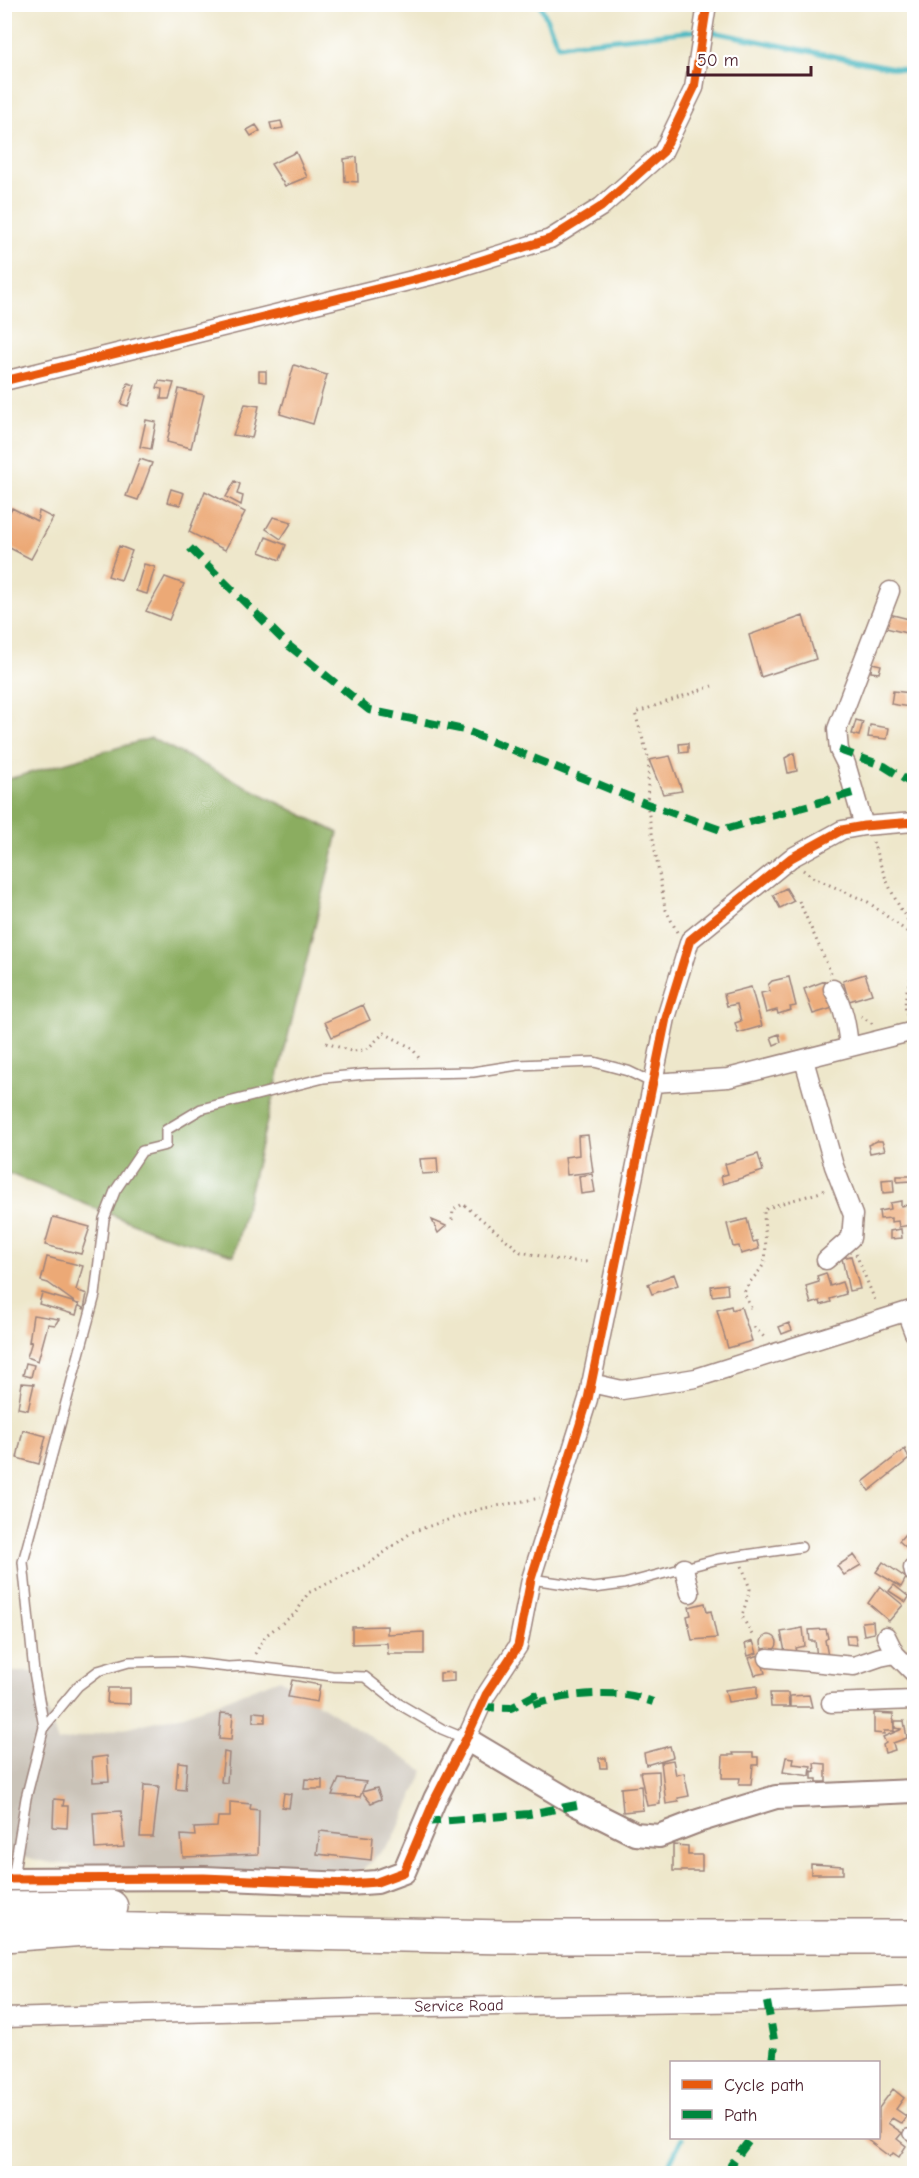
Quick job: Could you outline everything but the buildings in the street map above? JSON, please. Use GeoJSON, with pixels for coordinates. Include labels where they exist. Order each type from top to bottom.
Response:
{"type":"FeatureCollection","features":[{"type":"Feature","properties":{"kind":"highway"},"geometry":{"type":"LineString","coordinates":[[7,1889],[111,1907],[412,1916],[915,1917]]}},
{"type":"Feature","properties":{"kind":"highway"},"geometry":{"type":"LineString","coordinates":[[4,1935],[85,1929],[507,1937],[915,1937]]}},
{"type":"Feature","properties":{"kind":"street"},"geometry":{"type":"LineString","coordinates":[[4,381],[441,273],[550,239],[601,207],[663,152],[694,88],[705,16]]}},
{"type":"Feature","properties":{"kind":"street"},"geometry":{"type":"LineString","coordinates":[[868,825],[839,750],[837,729],[890,591]]}},
{"type":"Feature","properties":{"kind":"street"},"geometry":{"type":"LineString","coordinates":[[7,1889],[204,1878],[348,1884],[377,1882],[404,1872],[435,1799],[486,1695],[518,1646],[531,1580],[591,1383],[666,1018],[690,940],[792,858],[842,830],[868,825],[915,822]]}},
{"type":"Feature","properties":{"kind":"street"},"geometry":{"type":"LineString","coordinates":[[837,997],[846,1022],[849,1047]]}},
{"type":"Feature","properties":{"kind":"street"},"geometry":{"type":"LineString","coordinates":[[653,1083],[728,1078],[914,1031]]}},
{"type":"Feature","properties":{"kind":"street"},"geometry":{"type":"LineString","coordinates":[[804,1060],[840,1182],[853,1215],[851,1238],[826,1260]]}},
{"type":"Feature","properties":{"kind":"street"},"geometry":{"type":"LineString","coordinates":[[591,1383],[622,1390],[696,1378],[910,1311],[915,1333]]}},
{"type":"Feature","properties":{"kind":"street"},"geometry":{"type":"LineString","coordinates":[[684,1568],[690,1593]]}},
{"type":"Feature","properties":{"kind":"street"},"geometry":{"type":"LineString","coordinates":[[886,1636],[895,1654],[915,1673]]}},
{"type":"Feature","properties":{"kind":"street"},"geometry":{"type":"LineString","coordinates":[[768,1658],[854,1666],[895,1654]]}},
{"type":"Feature","properties":{"kind":"street"},"geometry":{"type":"LineString","coordinates":[[831,1703],[915,1700]]}},
{"type":"Feature","properties":{"kind":"street"},"geometry":{"type":"LineString","coordinates":[[466,1739],[577,1805],[635,1834],[659,1836],[698,1821],[776,1797],[915,1791]]}},
{"type":"Feature","properties":{"kind":"street","name":"Service Road"},"geometry":{"type":"LineString","coordinates":[[4,2018],[359,2008],[768,2002],[915,1996]]}},
{"type":"Feature","properties":{"kind":"lane"},"geometry":{"type":"LineString","coordinates":[[7,1889],[44,1727],[34,1672],[23,1562],[92,1305],[104,1219],[115,1191],[142,1151],[166,1145],[166,1130],[201,1109],[324,1078],[366,1074],[473,1072],[518,1065],[594,1062],[628,1071],[653,1083]]}},
{"type":"Feature","properties":{"kind":"lane"},"geometry":{"type":"LineString","coordinates":[[531,1580],[594,1588],[624,1584],[718,1559],[801,1547]]}},
{"type":"Feature","properties":{"kind":"lane"},"geometry":{"type":"LineString","coordinates":[[44,1727],[78,1686],[98,1671],[129,1662],[176,1661],[365,1677],[399,1704],[442,1729],[466,1739]]}},
{"type":"Feature","properties":{"kind":"path"},"geometry":{"type":"LineString","coordinates":[[687,950],[665,909],[647,804],[649,760],[635,713],[712,686]]}},
{"type":"Feature","properties":{"kind":"path"},"geometry":{"type":"LineString","coordinates":[[868,825],[879,862],[905,917],[915,929]]}},
{"type":"Feature","properties":{"kind":"path"},"geometry":{"type":"LineString","coordinates":[[792,858],[799,867],[814,878],[867,902],[915,936]]}},
{"type":"Feature","properties":{"kind":"path"},"geometry":{"type":"LineString","coordinates":[[799,901],[829,967],[837,997],[888,1037]]}},
{"type":"Feature","properties":{"kind":"path"},"geometry":{"type":"LineString","coordinates":[[914,1031],[905,1009],[907,991],[915,969]]}},
{"type":"Feature","properties":{"kind":"path"},"geometry":{"type":"LineString","coordinates":[[326,1043],[351,1051],[366,1050],[384,1033],[412,1048],[429,1072]]}},
{"type":"Feature","properties":{"kind":"path"},"geometry":{"type":"LineString","coordinates":[[751,1308],[744,1293],[748,1283],[765,1260],[764,1210],[825,1191],[840,1182]]}},
{"type":"Feature","properties":{"kind":"path"},"geometry":{"type":"LineString","coordinates":[[452,1220],[453,1210],[463,1204],[521,1252],[559,1260],[586,1262]]}},
{"type":"Feature","properties":{"kind":"path"},"geometry":{"type":"LineString","coordinates":[[849,1239],[882,1319]]}},
{"type":"Feature","properties":{"kind":"path"},"geometry":{"type":"LineString","coordinates":[[248,1666],[265,1636],[296,1613],[308,1593],[370,1563],[412,1532],[480,1509],[558,1496]]}},
{"type":"Feature","properties":{"kind":"path"},"geometry":{"type":"LineString","coordinates":[[738,1556],[750,1589],[742,1616],[752,1635]]}},
{"type":"Feature","properties":{"kind":"shaded area"},"geometry":{"type":"Polygon","coordinates":[[[4,1672],[34,1672],[58,1742],[184,1715],[280,1679],[424,1771],[393,1840],[348,1884],[204,1878],[52,1863],[5,1854],[4,1672]]]}},
{"type":"Feature","properties":{"kind":"green space"},"geometry":{"type":"Polygon","coordinates":[[[151,738],[338,833],[234,1255],[160,1234],[5,1172],[5,780],[151,738]]]}},
{"type":"Feature","properties":{"kind":"waterway"},"geometry":{"type":"LineString","coordinates":[[540,4],[558,45],[703,30],[914,72]]}},
{"type":"Feature","properties":{"kind":"waterway"},"geometry":{"type":"LineString","coordinates":[[664,2174],[682,2139]]}},
{"type":"Feature","properties":{"kind":"marked path"},"geometry":{"type":"LineString","coordinates":[[190,548],[288,645],[369,710],[464,730],[647,804],[721,830],[853,793]]}},
{"type":"Feature","properties":{"kind":"marked path"},"geometry":{"type":"LineString","coordinates":[[839,750],[884,766],[914,785]]}},
{"type":"Feature","properties":{"kind":"marked path"},"geometry":{"type":"LineString","coordinates":[[480,1707],[511,1708],[535,1695],[533,1705],[578,1695],[603,1694],[629,1695],[653,1702]]}},
{"type":"Feature","properties":{"kind":"marked path"},"geometry":{"type":"LineString","coordinates":[[425,1822],[529,1814],[577,1805]]}},
{"type":"Feature","properties":{"kind":"marked path"},"geometry":{"type":"LineString","coordinates":[[767,2002],[775,2045],[773,2061]]}},
{"type":"Feature","properties":{"kind":"marked path"},"geometry":{"type":"LineString","coordinates":[[729,2174],[731,2165],[750,2139]]}},
{"type":"Feature","properties":{"kind":"cycle path"},"geometry":{"type":"LineString","coordinates":[[4,381],[441,273],[550,239],[601,207],[663,152],[694,88],[707,4]]}},
{"type":"Feature","properties":{"kind":"cycle path"},"geometry":{"type":"LineString","coordinates":[[4,1879],[204,1878],[348,1884],[377,1882],[404,1872],[435,1799],[486,1695],[518,1646],[531,1579],[588,1399],[666,1018],[690,940],[791,858],[842,830],[914,822]]}}]}
